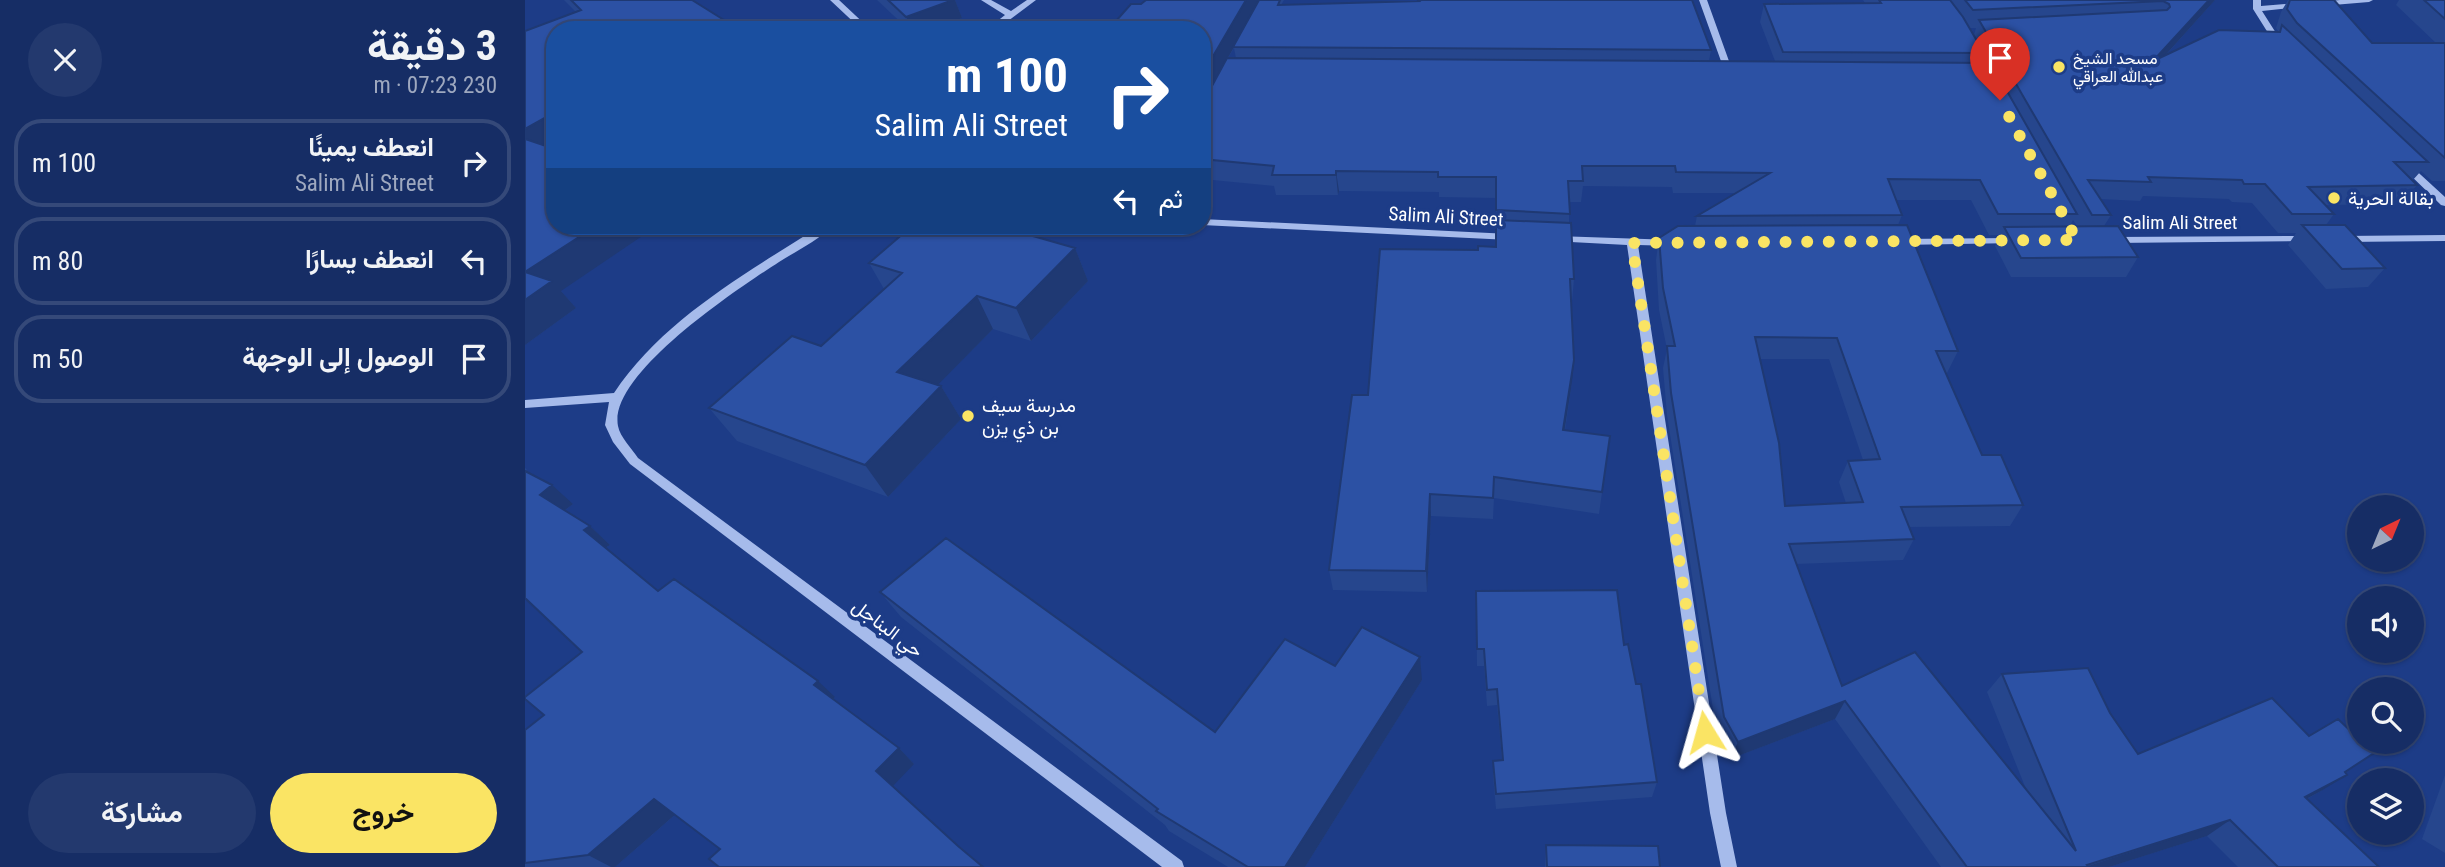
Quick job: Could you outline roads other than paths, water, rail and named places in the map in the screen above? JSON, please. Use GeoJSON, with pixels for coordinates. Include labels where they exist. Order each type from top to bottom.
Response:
{"type":"FeatureCollection","features":[{"type":"Feature","properties":{"kind":"street"},"geometry":{"type":"LineString","coordinates":[[834,0],[857,21]]}},
{"type":"Feature","properties":{"kind":"street"},"geometry":{"type":"LineString","coordinates":[[985,0],[1011,15]]}},
{"type":"Feature","properties":{"kind":"street"},"geometry":{"type":"LineString","coordinates":[[1003,21],[1033,0]]}},
{"type":"Feature","properties":{"kind":"street"},"geometry":{"type":"LineString","coordinates":[[1703,0],[1730,75]]}},
{"type":"Feature","properties":{"kind":"street"},"geometry":{"type":"LineString","coordinates":[[2290,55],[2280,46],[2257,4],[2369,0]]}},
{"type":"Feature","properties":{"kind":"street"},"geometry":{"type":"LineString","coordinates":[[1716,75],[1743,75]]}},
{"type":"Feature","properties":{"kind":"street"},"geometry":{"type":"LineString","coordinates":[[2396,157],[2445,204]]}},
{"type":"Feature","properties":{"kind":"street","name":"Salim Ali Street"},"geometry":{"type":"LineString","coordinates":[[1211,222],[1521,238]]}},
{"type":"Feature","properties":{"kind":"street"},"geometry":{"type":"LineString","coordinates":[[525,404],[614,397],[637,365],[699,313],[814,235]]}},
{"type":"Feature","properties":{"kind":"street"},"geometry":{"type":"LineString","coordinates":[[2336,239],[2445,238]]}},
{"type":"Feature","properties":{"kind":"street"},"geometry":{"type":"LineString","coordinates":[[1549,239],[1688,243]]}},
{"type":"Feature","properties":{"kind":"street","name":"Salim Ali Street"},"geometry":{"type":"LineString","coordinates":[[2104,240],[2322,239]]}},
{"type":"Feature","properties":{"kind":"street"},"geometry":{"type":"LineString","coordinates":[[1882,242],[2022,241]]}},
{"type":"Feature","properties":{"kind":"street"},"geometry":{"type":"LineString","coordinates":[[1632,243],[1716,800],[1729,867]]}},
{"type":"Feature","properties":{"kind":"street","name":"حي البناجل"},"geometry":{"type":"LineString","coordinates":[[614,397],[611,425],[634,461],[1176,867]]}},
{"type":"Feature","properties":{"kind":"place","name":"مسجد الشيخ عبدالله العراقي"},"geometry":{"type":"Point","coordinates":[2059,67]}},
{"type":"Feature","properties":{"kind":"place","name":"بقالة الحرية"},"geometry":{"type":"Point","coordinates":[2334,198]}},
{"type":"Feature","properties":{"kind":"place","name":"مدرسة سيف بن ذي يزن"},"geometry":{"type":"Point","coordinates":[968,416]}}]}
